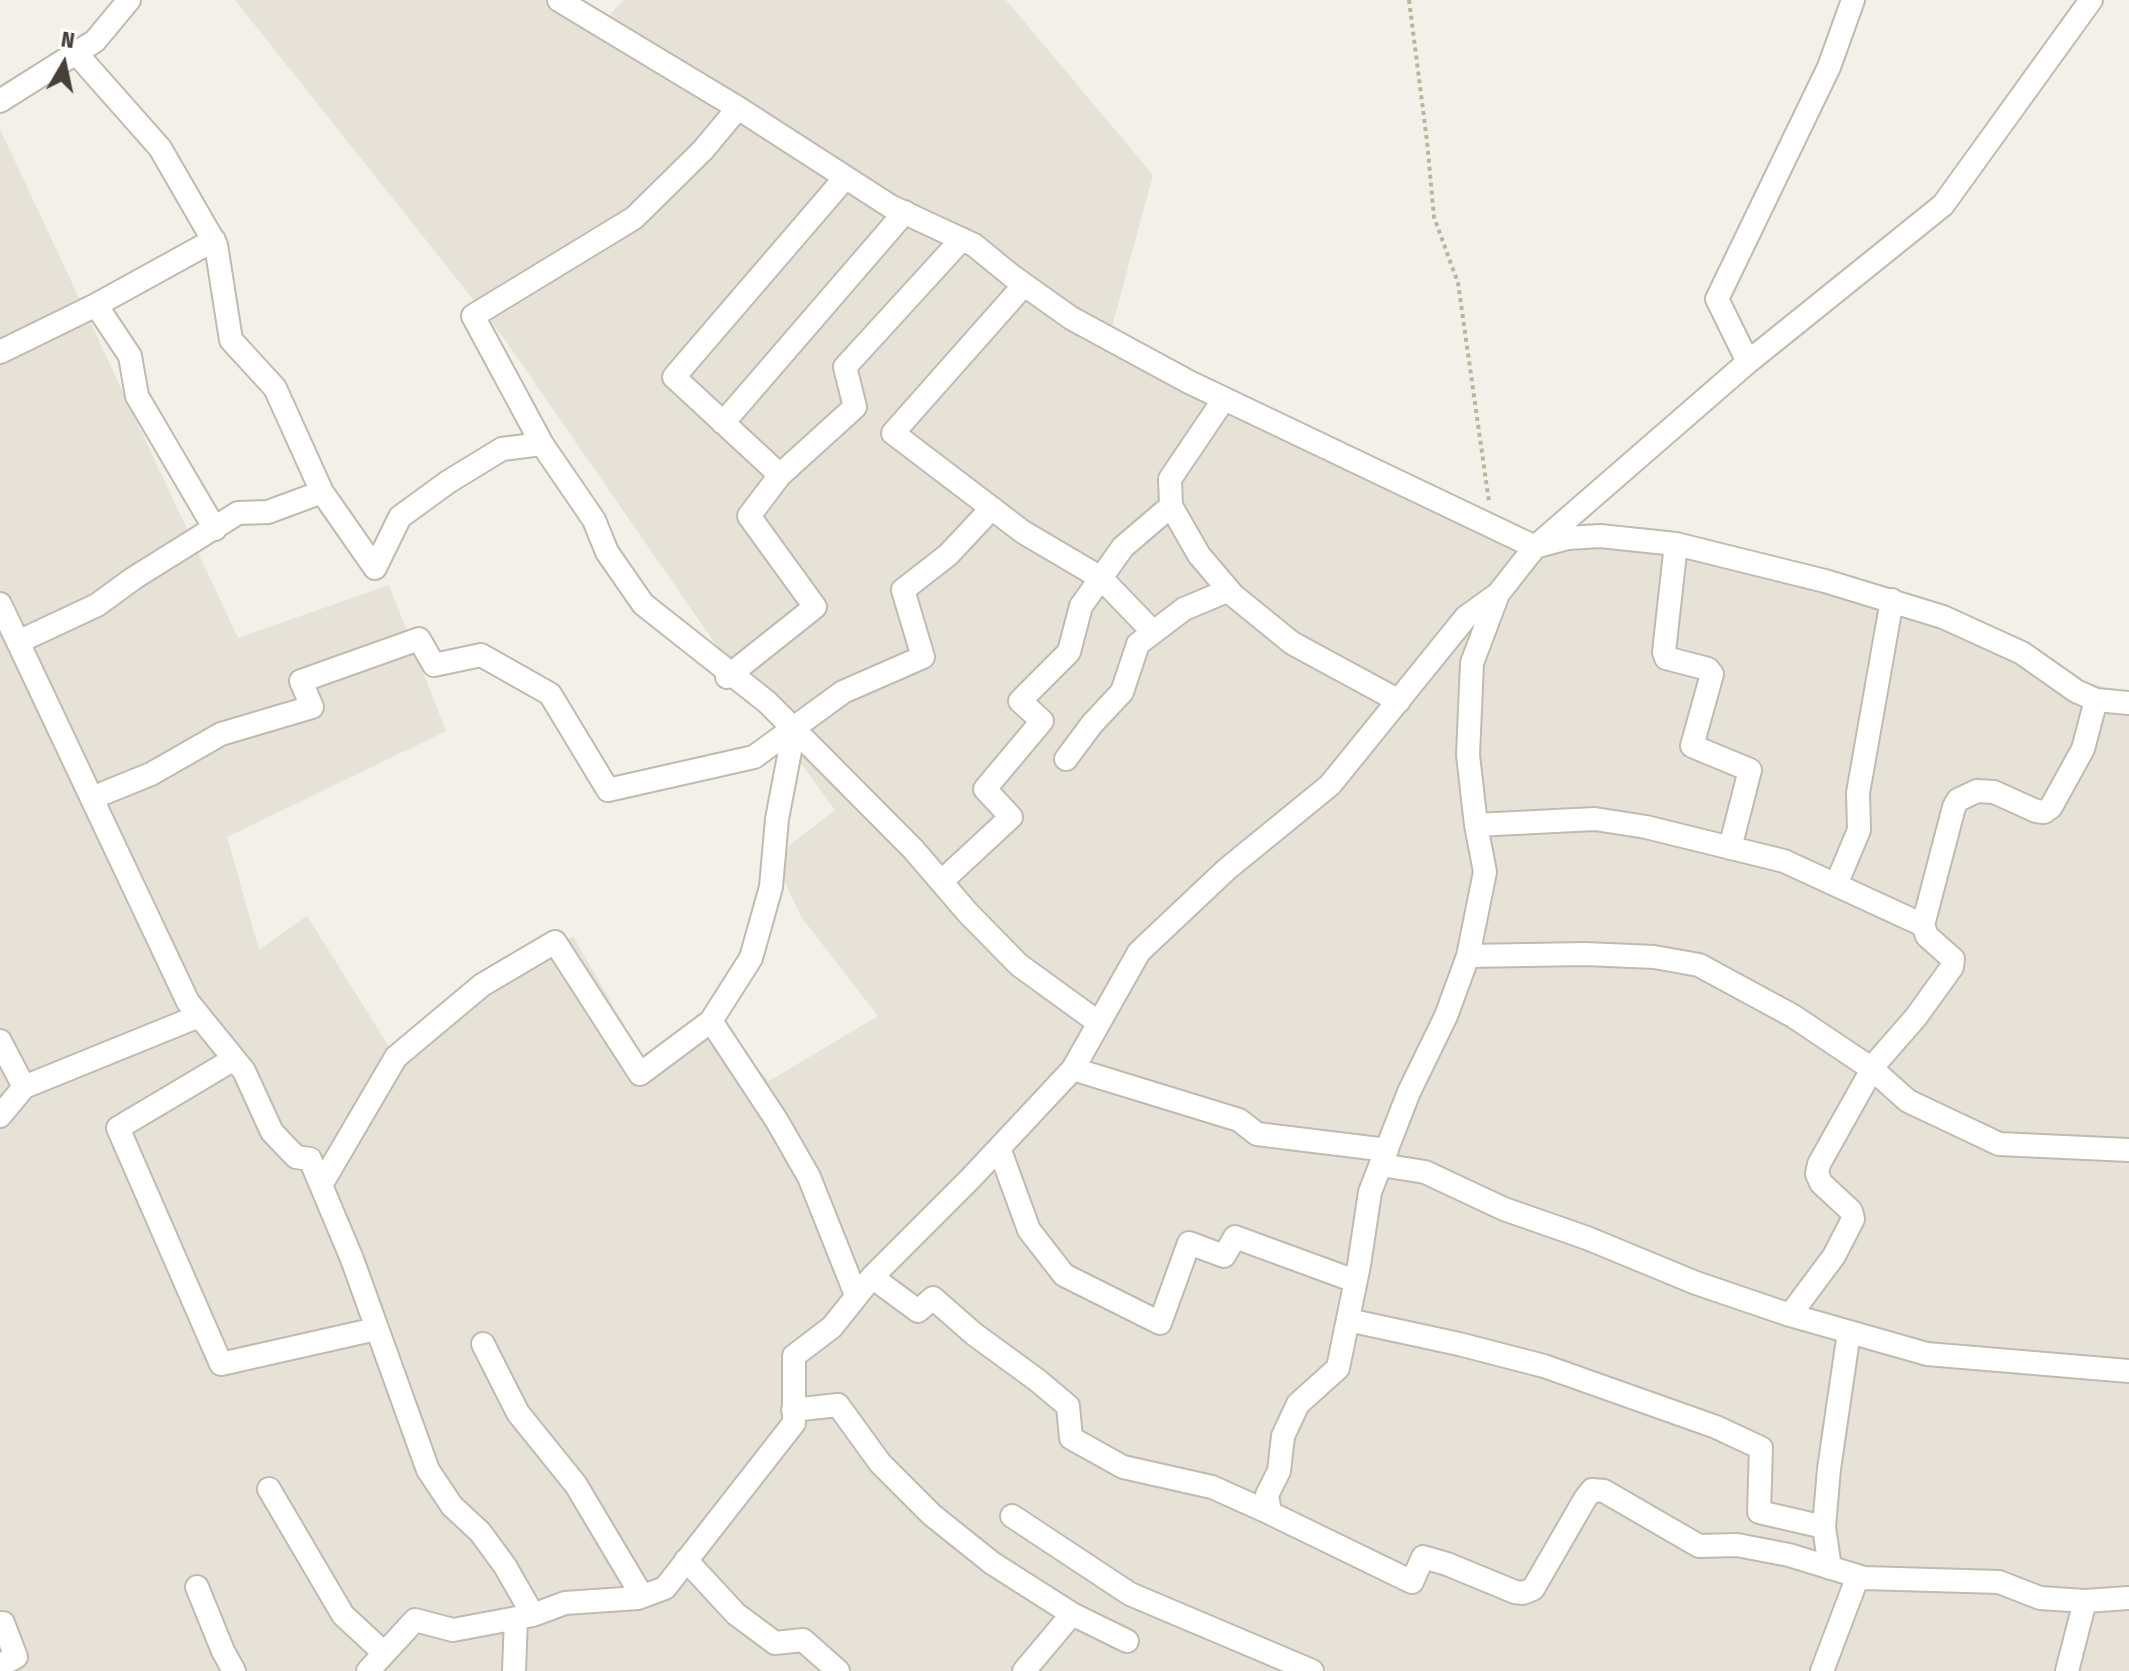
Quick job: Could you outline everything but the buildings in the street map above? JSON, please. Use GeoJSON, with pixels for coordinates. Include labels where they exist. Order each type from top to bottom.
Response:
{"type":"FeatureCollection","features":[{"type":"Feature","properties":{"kind":"street"},"geometry":{"type":"LineString","coordinates":[[0,101],[95,41],[129,0]]}},
{"type":"Feature","properties":{"kind":"street"},"geometry":{"type":"LineString","coordinates":[[559,0],[738,108],[845,178],[905,212],[974,245],[1071,318],[1224,399],[1535,547],[1568,538],[1600,536],[1676,544],[1760,564],[1892,600],[1979,632],[2022,653],[2076,691],[2096,700],[2129,703]]}},
{"type":"Feature","properties":{"kind":"street"},"geometry":{"type":"LineString","coordinates":[[1748,362],[1717,299],[1829,67],[1853,0]]}},
{"type":"Feature","properties":{"kind":"street"},"geometry":{"type":"LineString","coordinates":[[368,1671],[415,1620],[453,1630],[525,1617],[565,1603],[642,1596],[665,1588],[794,1423],[794,1356],[832,1327],[872,1277],[1073,1069],[1139,952],[1227,869],[1330,785],[1466,617],[1498,594],[1535,547],[1748,362],[1943,205],[2091,0]]}},
{"type":"Feature","properties":{"kind":"street"},"geometry":{"type":"LineString","coordinates":[[76,53],[160,148],[214,240],[231,340],[275,388],[322,492],[375,568],[400,517],[448,482],[502,449],[542,444]]}},
{"type":"Feature","properties":{"kind":"street"},"geometry":{"type":"LineString","coordinates":[[738,108],[703,150],[634,218],[473,316],[542,444],[594,520],[607,552],[643,604],[729,676],[767,702],[913,849],[1019,965],[1099,1023]]}},
{"type":"Feature","properties":{"kind":"street"},"geometry":{"type":"LineString","coordinates":[[780,475],[674,377],[845,178]]}},
{"type":"Feature","properties":{"kind":"street"},"geometry":{"type":"LineString","coordinates":[[723,423],[905,212]]}},
{"type":"Feature","properties":{"kind":"street"},"geometry":{"type":"LineString","coordinates":[[729,676],[815,607],[749,516],[780,475],[855,407],[845,367],[962,239]]}},
{"type":"Feature","properties":{"kind":"street"},"geometry":{"type":"LineString","coordinates":[[0,352],[96,305],[214,240]]}},
{"type":"Feature","properties":{"kind":"street"},"geometry":{"type":"LineString","coordinates":[[1024,285],[893,433],[1023,532],[1101,578],[1153,632]]}},
{"type":"Feature","properties":{"kind":"street"},"geometry":{"type":"LineString","coordinates":[[96,305],[130,356],[137,396],[215,529]]}},
{"type":"Feature","properties":{"kind":"street"},"geometry":{"type":"LineString","coordinates":[[1224,399],[1170,479],[1171,506],[1199,555],[1229,590],[1292,643],[1399,701]]}},
{"type":"Feature","properties":{"kind":"street"},"geometry":{"type":"LineString","coordinates":[[18,642],[97,605],[238,513],[268,512],[322,492]]}},
{"type":"Feature","properties":{"kind":"street"},"geometry":{"type":"LineString","coordinates":[[941,882],[1011,817],[985,789],[1042,721],[1020,701],[1069,652],[1081,606],[1123,547],[1171,506]]}},
{"type":"Feature","properties":{"kind":"street"},"geometry":{"type":"LineString","coordinates":[[92,798],[151,774],[221,734],[312,707],[301,681],[419,639],[434,665],[481,655],[550,694],[608,790],[754,757],[843,692],[923,657],[903,590],[948,555],[992,508]]}},
{"type":"Feature","properties":{"kind":"street"},"geometry":{"type":"LineString","coordinates":[[1676,544],[1664,652],[1666,658],[1708,669],[1712,674],[1692,746],[1750,770],[1730,848]]}},
{"type":"Feature","properties":{"kind":"street"},"geometry":{"type":"LineString","coordinates":[[1066,759],[1092,724],[1122,692],[1138,644],[1184,609],[1229,590]]}},
{"type":"Feature","properties":{"kind":"street"},"geometry":{"type":"LineString","coordinates":[[1270,1513],[1267,1495],[1279,1471],[1283,1436],[1298,1404],[1338,1368],[1370,1192],[1409,1092],[1446,1016],[1468,956],[1485,872],[1468,755],[1472,663],[1498,594]]}},
{"type":"Feature","properties":{"kind":"street"},"geometry":{"type":"LineString","coordinates":[[1836,885],[1859,830],[1858,793],[1892,600]]}},
{"type":"Feature","properties":{"kind":"street"},"geometry":{"type":"LineString","coordinates":[[0,604],[188,1002],[244,1071],[272,1132],[296,1157],[310,1159],[352,1259],[428,1470],[452,1506],[480,1532],[505,1566],[525,1617],[514,1671]]}},
{"type":"Feature","properties":{"kind":"street"},"geometry":{"type":"LineString","coordinates":[[1790,1315],[1834,1256],[1851,1227],[1851,1211],[1821,1183],[1817,1174],[1819,1164],[1872,1069],[1952,967],[1953,959],[1927,936],[1923,925],[1954,807],[1958,800],[1977,791],[1986,791],[2036,811],[2044,812],[2051,807],[2083,749],[2096,700]]}},
{"type":"Feature","properties":{"kind":"street"},"geometry":{"type":"LineString","coordinates":[[321,1185],[396,1057],[482,985],[555,942],[640,1074],[711,1021],[751,958],[771,887],[777,819],[794,730]]}},
{"type":"Feature","properties":{"kind":"street"},"geometry":{"type":"LineString","coordinates":[[1476,825],[1595,819],[1646,827],[1784,861],[1923,925]]}},
{"type":"Feature","properties":{"kind":"street"},"geometry":{"type":"LineString","coordinates":[[1468,956],[1585,954],[1654,957],[1699,965],[1793,1016],[1872,1069],[1908,1101],[1999,1144],[2129,1150]]}},
{"type":"Feature","properties":{"kind":"street"},"geometry":{"type":"LineString","coordinates":[[0,1116],[24,1087],[199,1016]]}},
{"type":"Feature","properties":{"kind":"street"},"geometry":{"type":"LineString","coordinates":[[711,1021],[777,1121],[809,1177],[856,1295]]}},
{"type":"Feature","properties":{"kind":"street"},"geometry":{"type":"LineString","coordinates":[[0,1041],[24,1087]]}},
{"type":"Feature","properties":{"kind":"street"},"geometry":{"type":"LineString","coordinates":[[234,1059],[118,1128],[221,1364],[376,1329]]}},
{"type":"Feature","properties":{"kind":"street"},"geometry":{"type":"LineString","coordinates":[[1073,1069],[1239,1120],[1257,1134],[1384,1157],[1425,1172],[1504,1209],[1587,1238],[1696,1283],[1849,1332],[1927,1354],[2129,1371]]}},
{"type":"Feature","properties":{"kind":"street"},"geometry":{"type":"LineString","coordinates":[[999,1148],[1029,1230],[1064,1275],[1160,1323],[1189,1243],[1224,1256],[1235,1237],[1355,1281]]}},
{"type":"Feature","properties":{"kind":"street"},"geometry":{"type":"LineString","coordinates":[[872,1277],[918,1311],[933,1298],[974,1334],[1037,1380],[1068,1406],[1071,1438],[1123,1467],[1212,1487],[1412,1582],[1423,1557],[1515,1592],[1533,1589],[1592,1490],[1604,1491],[1699,1546],[1737,1545],[1789,1555],[1858,1576],[1924,1582],[1999,1582],[2040,1598],[2085,1601],[2129,1598]]}},
{"type":"Feature","properties":{"kind":"street"},"geometry":{"type":"LineString","coordinates":[[1348,1320],[1544,1366],[1716,1427],[1761,1448],[1759,1512],[1824,1527]]}},
{"type":"Feature","properties":{"kind":"street"},"geometry":{"type":"LineString","coordinates":[[1830,1568],[1824,1527],[1829,1469],[1849,1332]]}},
{"type":"Feature","properties":{"kind":"street"},"geometry":{"type":"LineString","coordinates":[[483,1344],[518,1413],[576,1485],[642,1596]]}},
{"type":"Feature","properties":{"kind":"street"},"geometry":{"type":"LineString","coordinates":[[793,1410],[838,1405],[880,1463],[932,1515],[992,1563],[1072,1614],[1127,1641]]}},
{"type":"Feature","properties":{"kind":"street"},"geometry":{"type":"LineString","coordinates":[[269,1489],[343,1615],[384,1653]]}},
{"type":"Feature","properties":{"kind":"street"},"geometry":{"type":"LineString","coordinates":[[1012,1516],[1130,1594],[1312,1671]]}},
{"type":"Feature","properties":{"kind":"street"},"geometry":{"type":"LineString","coordinates":[[686,1560],[736,1614],[775,1643],[803,1640],[838,1671]]}},
{"type":"Feature","properties":{"kind":"street"},"geometry":{"type":"LineString","coordinates":[[1822,1671],[1858,1576]]}},
{"type":"Feature","properties":{"kind":"street"},"geometry":{"type":"LineString","coordinates":[[197,1587],[234,1671]]}},
{"type":"Feature","properties":{"kind":"street"},"geometry":{"type":"LineString","coordinates":[[2067,1671],[2085,1601]]}},
{"type":"Feature","properties":{"kind":"street"},"geometry":{"type":"LineString","coordinates":[[1024,1671],[1072,1614]]}},
{"type":"Feature","properties":{"kind":"street"},"geometry":{"type":"LineString","coordinates":[[0,1623],[3,1623],[16,1657],[0,1665]]}},
{"type":"Feature","properties":{"kind":"path"},"geometry":{"type":"LineString","coordinates":[[1409,0],[1434,217],[1458,283],[1493,527]]}},
{"type":"Feature","properties":{"kind":"shaded area"},"geometry":{"type":"Polygon","coordinates":[[[235,0],[568,0],[600,25],[624,0],[1006,0],[1153,175],[1110,334],[1502,531],[1635,540],[1907,593],[2049,672],[2129,693],[2129,1671],[0,1671],[0,129],[238,638],[389,585],[446,731],[227,837],[259,950],[307,916],[395,1056],[573,936],[642,1056],[711,1021],[769,1081],[878,1016],[802,918],[773,858],[835,810],[741,681],[503,337],[235,0]]]}}]}
